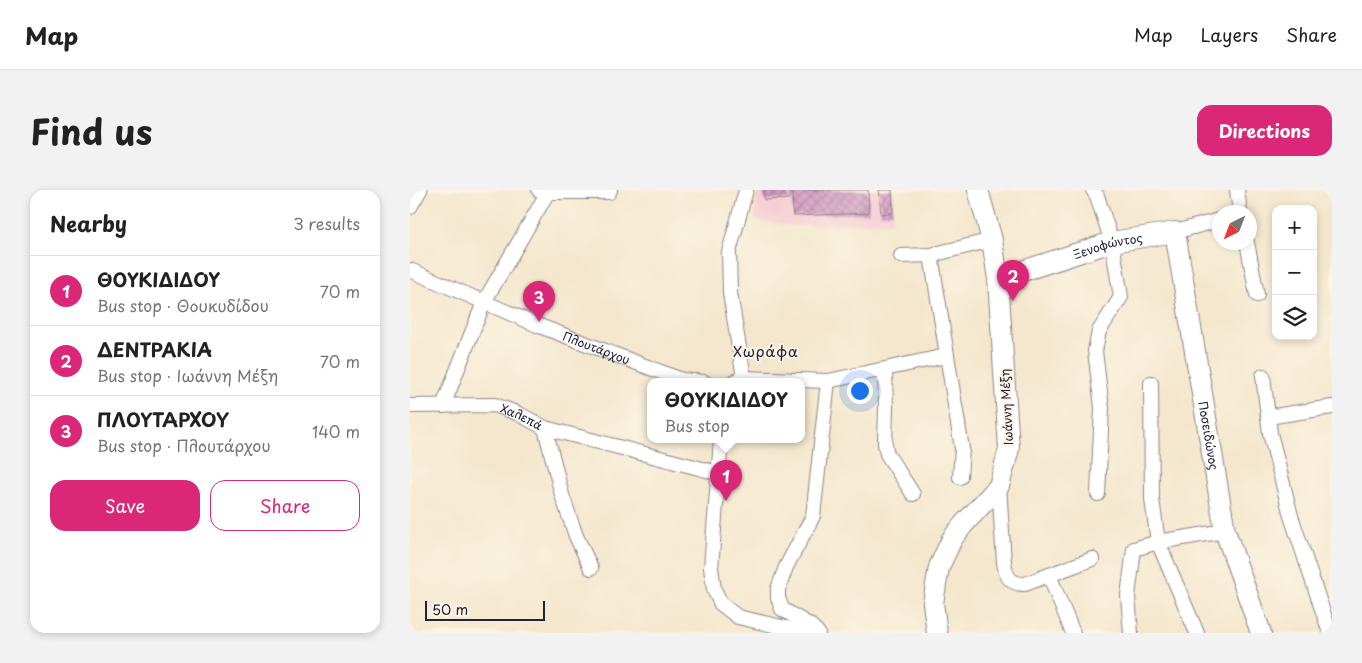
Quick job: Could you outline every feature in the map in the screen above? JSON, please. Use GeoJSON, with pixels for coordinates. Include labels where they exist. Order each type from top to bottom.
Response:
{"type":"FeatureCollection","features":[{"type":"Feature","properties":{"kind":"street"},"geometry":{"type":"LineString","coordinates":[[410,207],[420,190]]}},
{"type":"Feature","properties":{"kind":"street"},"geometry":{"type":"LineString","coordinates":[[739,378],[730,293],[729,252],[746,190]]}},
{"type":"Feature","properties":{"kind":"street","name":"Ιωάννη Μέξη"},"geometry":{"type":"LineString","coordinates":[[937,633],[933,603],[939,567],[952,540],[999,486],[1009,449],[998,279],[992,240],[978,190]]}},
{"type":"Feature","properties":{"kind":"street"},"geometry":{"type":"LineString","coordinates":[[1093,190],[1097,196],[1112,242],[1121,297],[1099,331],[1095,351],[1102,408],[1098,494]]}},
{"type":"Feature","properties":{"kind":"street"},"geometry":{"type":"LineString","coordinates":[[1237,190],[1239,205]]}},
{"type":"Feature","properties":{"kind":"street"},"geometry":{"type":"LineString","coordinates":[[444,406],[484,302],[543,191],[609,191]]}},
{"type":"Feature","properties":{"kind":"street","name":"Ξενοφώντος"},"geometry":{"type":"LineString","coordinates":[[998,279],[1112,242],[1175,232],[1212,222]]}},
{"type":"Feature","properties":{"kind":"street","name":"Ποσειδώνος"},"geometry":{"type":"LineString","coordinates":[[1175,232],[1225,531],[1260,633]]}},
{"type":"Feature","properties":{"kind":"street"},"geometry":{"type":"LineString","coordinates":[[901,256],[931,254],[992,240]]}},
{"type":"Feature","properties":{"kind":"street"},"geometry":{"type":"LineString","coordinates":[[1249,250],[1257,295]]}},
{"type":"Feature","properties":{"kind":"street"},"geometry":{"type":"LineString","coordinates":[[931,254],[962,449],[960,476]]}},
{"type":"Feature","properties":{"kind":"street","name":"Πλουτάρχου"},"geometry":{"type":"LineString","coordinates":[[410,270],[537,325],[677,378]]}},
{"type":"Feature","properties":{"kind":"street"},"geometry":{"type":"LineString","coordinates":[[805,381],[828,381],[946,356]]}},
{"type":"Feature","properties":{"kind":"street"},"geometry":{"type":"LineString","coordinates":[[885,370],[885,444],[887,454],[913,494]]}},
{"type":"Feature","properties":{"kind":"street"},"geometry":{"type":"LineString","coordinates":[[1263,376],[1270,433],[1291,516],[1330,633]]}},
{"type":"Feature","properties":{"kind":"street"},"geometry":{"type":"LineString","coordinates":[[818,633],[782,609],[778,598],[778,589],[786,566],[813,516],[828,381]]}},
{"type":"Feature","properties":{"kind":"street"},"geometry":{"type":"LineString","coordinates":[[1150,383],[1152,499],[1158,542],[1197,633]]}},
{"type":"Feature","properties":{"kind":"street","name":"Χαλεπά"},"geometry":{"type":"LineString","coordinates":[[410,406],[495,405],[519,414],[544,428],[562,495],[576,536],[591,568]]}},
{"type":"Feature","properties":{"kind":"street"},"geometry":{"type":"LineString","coordinates":[[1268,417],[1332,408]]}},
{"type":"Feature","properties":{"kind":"street"},"geometry":{"type":"LineString","coordinates":[[544,428],[718,473]]}},
{"type":"Feature","properties":{"kind":"street"},"geometry":{"type":"LineString","coordinates":[[721,443],[711,568],[714,589],[721,604],[738,617],[808,633]]}},
{"type":"Feature","properties":{"kind":"street"},"geometry":{"type":"LineString","coordinates":[[999,486],[1005,572],[1010,580],[1018,584],[1026,584],[1092,559]]}},
{"type":"Feature","properties":{"kind":"street"},"geometry":{"type":"LineString","coordinates":[[1131,633],[1128,596],[1134,549],[1158,542],[1225,531]]}},
{"type":"Feature","properties":{"kind":"street"},"geometry":{"type":"LineString","coordinates":[[1049,575],[1074,633]]}},
{"type":"Feature","properties":{"kind":"shaded area"},"geometry":{"type":"Polygon","coordinates":[[[757,190],[892,190],[893,222],[796,226],[755,220],[757,190]]]}},
{"type":"Feature","properties":{"kind":"building"},"geometry":{"type":"Polygon","coordinates":[[[764,190],[789,190],[789,199],[764,200],[764,190]]]}},
{"type":"Feature","properties":{"kind":"building"},"geometry":{"type":"Polygon","coordinates":[[[792,190],[868,190],[869,213],[793,216],[792,190]]]}},
{"type":"Feature","properties":{"kind":"building"},"geometry":{"type":"Polygon","coordinates":[[[879,190],[892,190],[893,213],[881,214],[879,190]]]}},
{"type":"Feature","properties":{"kind":"place","name":"ΔΕΝΤΡΑΚΙΑ"},"geometry":{"type":"Point","coordinates":[1013,301]}},
{"type":"Feature","properties":{"kind":"place","name":"ΠΛΟΥΤΑΡΧΟΥ"},"geometry":{"type":"Point","coordinates":[539,322]}},
{"type":"Feature","properties":{"kind":"place","name":"ΘΟΥΚΙΔΙΔΟΥ"},"geometry":{"type":"Point","coordinates":[726,501]}},
{"type":"Feature","properties":{"kind":"district","name":"Χωράφα"},"geometry":{"type":"Point","coordinates":[766,350]}}]}
